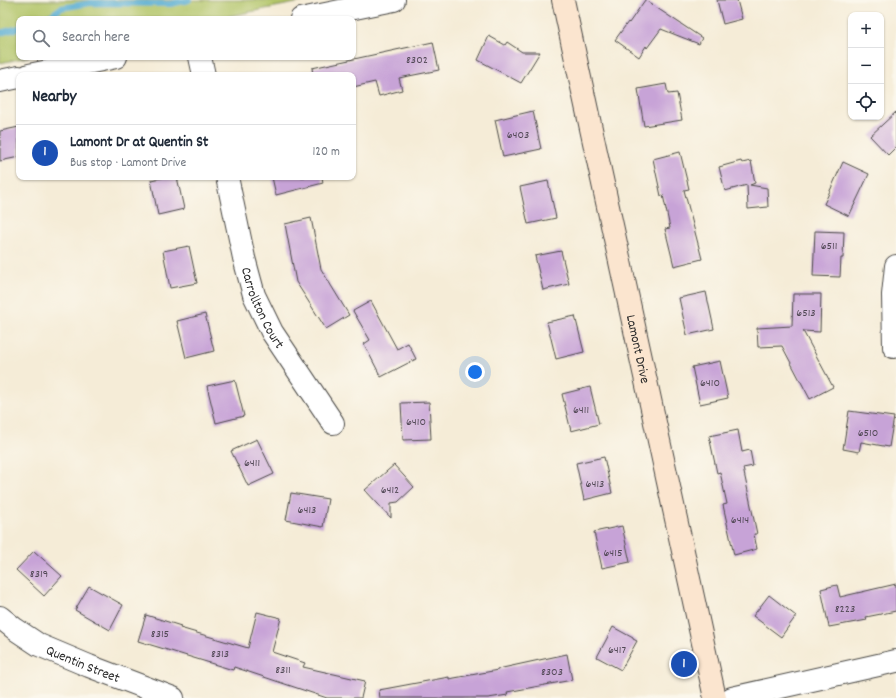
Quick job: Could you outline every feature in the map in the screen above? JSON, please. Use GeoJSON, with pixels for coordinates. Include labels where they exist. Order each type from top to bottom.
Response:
{"type":"FeatureCollection","features":[{"type":"Feature","properties":{"kind":"street"},"geometry":{"type":"LineString","coordinates":[[316,16],[394,0]]}},
{"type":"Feature","properties":{"kind":"street","name":"Lamont Drive"},"geometry":{"type":"LineString","coordinates":[[563,0],[715,698]]}},
{"type":"Feature","properties":{"kind":"street"},"geometry":{"type":"LineString","coordinates":[[44,72],[102,60]]}},
{"type":"Feature","properties":{"kind":"street"},"geometry":{"type":"LineString","coordinates":[[201,60],[203,72]]}},
{"type":"Feature","properties":{"kind":"street"},"geometry":{"type":"LineString","coordinates":[[0,81],[16,78]]}},
{"type":"Feature","properties":{"kind":"street","name":"Carrollton Court"},"geometry":{"type":"LineString","coordinates":[[228,180],[244,258],[254,295],[272,332],[332,423]]}},
{"type":"Feature","properties":{"kind":"street"},"geometry":{"type":"LineString","coordinates":[[894,347],[893,294],[896,266]]}},
{"type":"Feature","properties":{"kind":"street","name":"Quentin Street"},"geometry":{"type":"LineString","coordinates":[[0,616],[39,645],[173,698]]}},
{"type":"Feature","properties":{"kind":"street"},"geometry":{"type":"LineString","coordinates":[[732,698],[896,662]]}},
{"type":"Feature","properties":{"kind":"green space"},"geometry":{"type":"Polygon","coordinates":[[[0,0],[311,0],[229,16],[16,16],[16,60],[0,63],[0,0]]]}},
{"type":"Feature","properties":{"kind":"building"},"geometry":{"type":"Polygon","coordinates":[[[645,0],[702,38],[699,44],[661,29],[647,48],[646,46],[639,57],[615,40],[645,0]]]}},
{"type":"Feature","properties":{"kind":"building"},"geometry":{"type":"Polygon","coordinates":[[[717,0],[737,0],[742,19],[723,24],[717,0]]]}},
{"type":"Feature","properties":{"kind":"building"},"geometry":{"type":"Polygon","coordinates":[[[489,36],[505,45],[507,42],[522,52],[540,52],[521,83],[478,60],[489,36]]]}},
{"type":"Feature","properties":{"kind":"building"},"geometry":{"type":"Polygon","coordinates":[[[433,42],[439,70],[399,78],[402,90],[379,96],[375,82],[356,86],[356,72],[313,72],[312,68],[349,60],[356,60],[356,59],[433,42]]]}},
{"type":"Feature","properties":{"kind":"building"},"geometry":{"type":"Polygon","coordinates":[[[666,84],[668,94],[677,93],[682,120],[644,126],[638,89],[666,84]]]}},
{"type":"Feature","properties":{"kind":"building"},"geometry":{"type":"Polygon","coordinates":[[[533,111],[541,149],[503,157],[495,120],[533,111]]]}},
{"type":"Feature","properties":{"kind":"building"},"geometry":{"type":"Polygon","coordinates":[[[896,112],[896,147],[888,155],[870,136],[896,112]]]}},
{"type":"Feature","properties":{"kind":"building"},"geometry":{"type":"Polygon","coordinates":[[[16,128],[16,158],[0,161],[0,131],[16,128]]]}},
{"type":"Feature","properties":{"kind":"building"},"geometry":{"type":"Polygon","coordinates":[[[680,152],[689,189],[684,190],[702,259],[674,266],[665,229],[670,228],[653,159],[680,152]]]}},
{"type":"Feature","properties":{"kind":"building"},"geometry":{"type":"Polygon","coordinates":[[[741,161],[742,163],[751,161],[755,183],[750,185],[767,188],[768,207],[748,209],[747,185],[725,191],[719,167],[741,161]]]}},
{"type":"Feature","properties":{"kind":"building"},"geometry":{"type":"Polygon","coordinates":[[[843,162],[869,174],[849,216],[824,204],[843,162]]]}},
{"type":"Feature","properties":{"kind":"building"},"geometry":{"type":"Polygon","coordinates":[[[151,180],[178,180],[184,209],[158,215],[151,180]]]}},
{"type":"Feature","properties":{"kind":"building"},"geometry":{"type":"Polygon","coordinates":[[[273,180],[322,180],[323,183],[276,195],[273,180]]]}},
{"type":"Feature","properties":{"kind":"building"},"geometry":{"type":"Polygon","coordinates":[[[548,181],[556,218],[528,224],[520,187],[548,181]]]}},
{"type":"Feature","properties":{"kind":"building"},"geometry":{"type":"Polygon","coordinates":[[[311,218],[321,269],[349,315],[326,329],[296,282],[285,224],[311,218]]]}},
{"type":"Feature","properties":{"kind":"building"},"geometry":{"type":"Polygon","coordinates":[[[815,231],[844,232],[843,258],[841,258],[840,277],[813,276],[815,231]]]}},
{"type":"Feature","properties":{"kind":"building"},"geometry":{"type":"Polygon","coordinates":[[[189,246],[197,283],[170,288],[163,251],[189,246]]]}},
{"type":"Feature","properties":{"kind":"building"},"geometry":{"type":"Polygon","coordinates":[[[561,251],[569,284],[543,290],[535,256],[561,251]]]}},
{"type":"Feature","properties":{"kind":"building"},"geometry":{"type":"Polygon","coordinates":[[[706,292],[714,329],[687,335],[679,298],[706,292]]]}},
{"type":"Feature","properties":{"kind":"building"},"geometry":{"type":"Polygon","coordinates":[[[793,294],[821,294],[820,332],[803,331],[833,387],[810,399],[782,346],[758,347],[757,328],[792,326],[793,294]]]}},
{"type":"Feature","properties":{"kind":"building"},"geometry":{"type":"Polygon","coordinates":[[[371,301],[397,349],[408,343],[416,359],[381,377],[364,344],[370,340],[353,311],[371,301]]]}},
{"type":"Feature","properties":{"kind":"building"},"geometry":{"type":"Polygon","coordinates":[[[205,314],[214,351],[186,358],[177,321],[205,314]]]}},
{"type":"Feature","properties":{"kind":"building"},"geometry":{"type":"Polygon","coordinates":[[[575,316],[584,352],[556,359],[547,322],[575,316]]]}},
{"type":"Feature","properties":{"kind":"building"},"geometry":{"type":"Polygon","coordinates":[[[720,361],[728,398],[700,404],[692,367],[720,361]]]}},
{"type":"Feature","properties":{"kind":"building"},"geometry":{"type":"Polygon","coordinates":[[[235,380],[244,416],[216,423],[207,386],[235,380]]]}},
{"type":"Feature","properties":{"kind":"building"},"geometry":{"type":"Polygon","coordinates":[[[590,387],[599,424],[571,431],[562,394],[590,387]]]}},
{"type":"Feature","properties":{"kind":"building"},"geometry":{"type":"Polygon","coordinates":[[[429,402],[431,439],[403,440],[401,403],[429,402]]]}},
{"type":"Feature","properties":{"kind":"building"},"geometry":{"type":"Polygon","coordinates":[[[849,411],[894,417],[889,447],[861,442],[859,452],[843,449],[849,411]]]}},
{"type":"Feature","properties":{"kind":"building"},"geometry":{"type":"Polygon","coordinates":[[[738,430],[742,452],[750,450],[753,466],[743,468],[757,534],[754,534],[757,549],[734,555],[723,505],[727,504],[720,472],[717,473],[709,436],[738,430]]]}},
{"type":"Feature","properties":{"kind":"building"},"geometry":{"type":"Polygon","coordinates":[[[257,439],[274,474],[248,486],[231,451],[257,439]]]}},
{"type":"Feature","properties":{"kind":"building"},"geometry":{"type":"Polygon","coordinates":[[[604,457],[612,493],[584,500],[576,463],[604,457]]]}},
{"type":"Feature","properties":{"kind":"building"},"geometry":{"type":"Polygon","coordinates":[[[394,465],[414,487],[398,502],[391,503],[391,518],[365,490],[394,465]]]}},
{"type":"Feature","properties":{"kind":"building"},"geometry":{"type":"Polygon","coordinates":[[[291,493],[328,499],[323,527],[286,520],[291,493]]]}},
{"type":"Feature","properties":{"kind":"building"},"geometry":{"type":"Polygon","coordinates":[[[622,526],[630,562],[602,568],[594,532],[622,526]]]}},
{"type":"Feature","properties":{"kind":"building"},"geometry":{"type":"Polygon","coordinates":[[[34,551],[62,576],[44,596],[16,570],[34,551]]]}},
{"type":"Feature","properties":{"kind":"building"},"geometry":{"type":"Polygon","coordinates":[[[896,584],[896,611],[866,617],[867,620],[829,627],[821,589],[837,585],[840,597],[896,584]]]}},
{"type":"Feature","properties":{"kind":"building"},"geometry":{"type":"Polygon","coordinates":[[[89,586],[123,605],[110,630],[75,610],[89,586]]]}},
{"type":"Feature","properties":{"kind":"building"},"geometry":{"type":"Polygon","coordinates":[[[769,595],[796,616],[781,637],[753,616],[769,595]]]}},
{"type":"Feature","properties":{"kind":"building"},"geometry":{"type":"Polygon","coordinates":[[[257,612],[281,618],[272,652],[305,663],[303,667],[365,681],[361,698],[327,698],[234,667],[233,670],[138,641],[146,615],[181,626],[180,628],[248,648],[257,612]]]}},
{"type":"Feature","properties":{"kind":"building"},"geometry":{"type":"Polygon","coordinates":[[[613,627],[637,641],[621,670],[597,657],[613,627]]]}},
{"type":"Feature","properties":{"kind":"building"},"geometry":{"type":"Polygon","coordinates":[[[567,654],[572,680],[507,692],[508,695],[488,698],[380,698],[379,690],[449,677],[449,679],[498,670],[567,654]]]}},
{"type":"Feature","properties":{"kind":"waterway"},"geometry":{"type":"LineString","coordinates":[[50,16],[61,8],[91,3],[171,4],[189,0]]}},
{"type":"Feature","properties":{"kind":"waterway"},"geometry":{"type":"LineString","coordinates":[[0,33],[16,29]]}},
{"type":"Feature","properties":{"kind":"place","name":"Lamont Dr at Quentin St"},"geometry":{"type":"Point","coordinates":[684,664]}}]}
